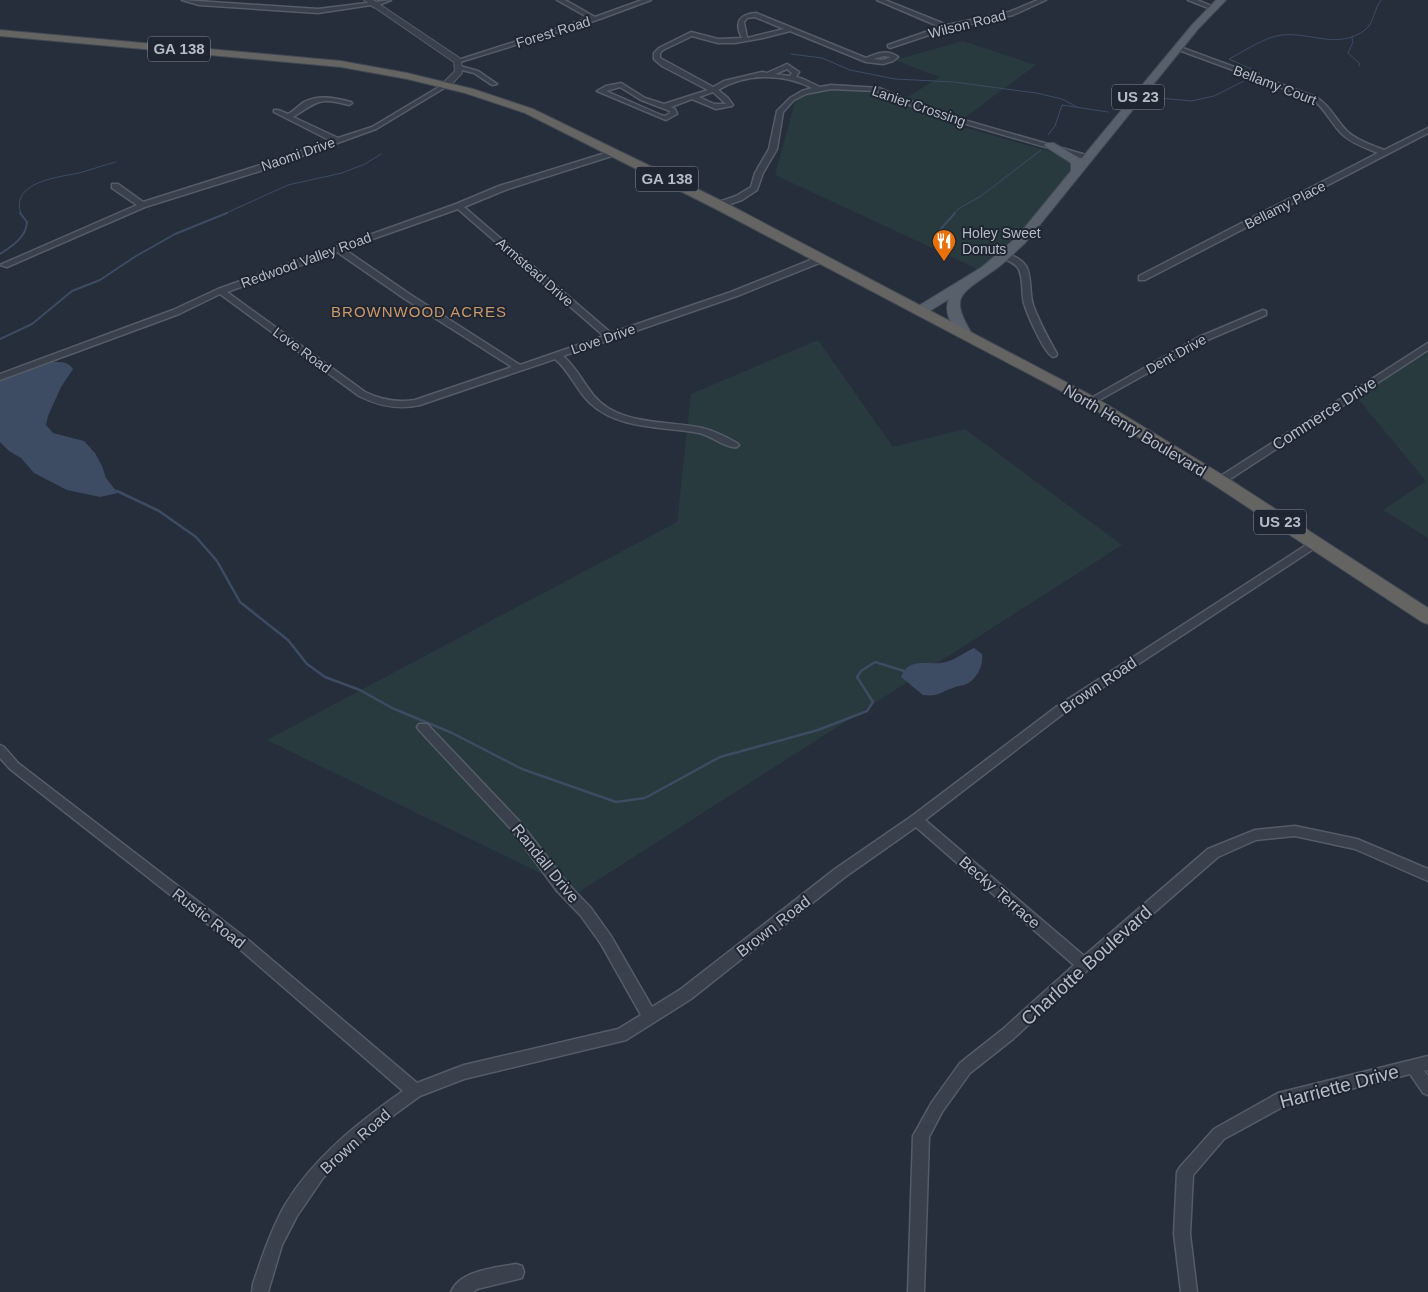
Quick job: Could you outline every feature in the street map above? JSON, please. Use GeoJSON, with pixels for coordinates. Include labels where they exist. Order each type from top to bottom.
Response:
{"type":"FeatureCollection","features":[{"type":"Feature","properties":{"kind":"highway","name":"GA 138"},"geometry":{"type":"LineString","coordinates":[[0,33],[307,60],[382,71],[492,97],[529,111],[615,152],[920,311]]}},
{"type":"Feature","properties":{"kind":"highway"},"geometry":{"type":"LineString","coordinates":[[695,193],[717,196],[733,195]]}},
{"type":"Feature","properties":{"kind":"highway","name":"North Henry Boulevard"},"geometry":{"type":"LineString","coordinates":[[920,311],[1091,401],[1220,481],[1428,617]]}},
{"type":"Feature","properties":{"kind":"main road","name":"US 23"},"geometry":{"type":"LineString","coordinates":[[920,311],[962,286],[1004,256],[1021,240],[1178,48],[1221,0]]}},
{"type":"Feature","properties":{"kind":"main road"},"geometry":{"type":"LineString","coordinates":[[1050,145],[1077,162],[1077,171]]}},
{"type":"Feature","properties":{"kind":"main road","name":"US 23"},"geometry":{"type":"LineString","coordinates":[[962,286],[953,300],[951,308],[964,334]]}},
{"type":"Feature","properties":{"kind":"street"},"geometry":{"type":"LineString","coordinates":[[185,0],[199,3],[318,11],[347,8],[388,0]]}},
{"type":"Feature","properties":{"kind":"street"},"geometry":{"type":"LineString","coordinates":[[560,0],[594,19]]}},
{"type":"Feature","properties":{"kind":"street","name":"Forest Road"},"geometry":{"type":"LineString","coordinates":[[459,65],[648,0]]}},
{"type":"Feature","properties":{"kind":"street"},"geometry":{"type":"LineString","coordinates":[[880,0],[946,27]]}},
{"type":"Feature","properties":{"kind":"street","name":"Wilson Road"},"geometry":{"type":"LineString","coordinates":[[890,46],[946,27],[1004,16],[1044,0]]}},
{"type":"Feature","properties":{"kind":"street"},"geometry":{"type":"LineString","coordinates":[[1191,0],[1213,8]]}},
{"type":"Feature","properties":{"kind":"street"},"geometry":{"type":"LineString","coordinates":[[371,2],[459,65],[476,72],[494,84]]}},
{"type":"Feature","properties":{"kind":"street"},"geometry":{"type":"LineString","coordinates":[[745,39],[739,27],[740,22],[751,15],[756,15],[866,60]]}},
{"type":"Feature","properties":{"kind":"street"},"geometry":{"type":"LineString","coordinates":[[693,97],[722,108],[730,105],[726,98],[713,90],[664,66],[657,59],[658,53],[666,46],[691,34],[720,41],[769,36],[789,29]]}},
{"type":"Feature","properties":{"kind":"street","name":"Bellamy Court"},"geometry":{"type":"LineString","coordinates":[[1178,48],[1314,98],[1331,112],[1348,136],[1385,153]]}},
{"type":"Feature","properties":{"kind":"street"},"geometry":{"type":"LineString","coordinates":[[446,85],[454,77],[459,65]]}},
{"type":"Feature","properties":{"kind":"street"},"geometry":{"type":"LineString","coordinates":[[666,106],[673,110],[674,114],[666,118],[600,91],[608,86],[621,85],[643,99],[666,106],[713,90],[729,80],[769,74],[787,66],[795,70],[796,75],[792,78]]}},
{"type":"Feature","properties":{"kind":"street"},"geometry":{"type":"LineString","coordinates":[[769,74],[808,83],[814,90]]}},
{"type":"Feature","properties":{"kind":"street"},"geometry":{"type":"LineString","coordinates":[[721,85],[766,77],[779,77],[814,90]]}},
{"type":"Feature","properties":{"kind":"street","name":"Naomi Drive"},"geometry":{"type":"LineString","coordinates":[[4,265],[142,205],[338,141],[385,122],[446,85]]}},
{"type":"Feature","properties":{"kind":"street","name":"Lanier Crossing"},"geometry":{"type":"LineString","coordinates":[[719,205],[726,204],[748,194],[754,188],[774,149],[780,111],[792,99],[814,90],[838,87],[877,89],[934,113],[1090,156]]}},
{"type":"Feature","properties":{"kind":"street"},"geometry":{"type":"LineString","coordinates":[[287,117],[296,113],[310,102],[318,100],[349,103]]}},
{"type":"Feature","properties":{"kind":"street"},"geometry":{"type":"LineString","coordinates":[[276,111],[338,141]]}},
{"type":"Feature","properties":{"kind":"street","name":"Bellamy Place"},"geometry":{"type":"LineString","coordinates":[[1142,278],[1428,130]]}},
{"type":"Feature","properties":{"kind":"street","name":"Redwood Valley Road"},"geometry":{"type":"LineString","coordinates":[[0,377],[176,312],[221,291],[459,206],[502,188],[615,152]]}},
{"type":"Feature","properties":{"kind":"street"},"geometry":{"type":"LineString","coordinates":[[719,205],[722,200],[755,183]]}},
{"type":"Feature","properties":{"kind":"street"},"geometry":{"type":"LineString","coordinates":[[115,186],[142,205]]}},
{"type":"Feature","properties":{"kind":"street","name":"Armstead Drive"},"geometry":{"type":"LineString","coordinates":[[459,206],[610,337]]}},
{"type":"Feature","properties":{"kind":"street"},"geometry":{"type":"LineString","coordinates":[[339,249],[408,297],[517,367]]}},
{"type":"Feature","properties":{"kind":"street"},"geometry":{"type":"LineString","coordinates":[[1004,256],[1017,262],[1023,268],[1028,302],[1043,337],[1053,354]]}},
{"type":"Feature","properties":{"kind":"street","name":"Love Drive"},"geometry":{"type":"LineString","coordinates":[[385,404],[402,406],[417,403],[517,367],[734,294],[820,260]]}},
{"type":"Feature","properties":{"kind":"street","name":"Love Road"},"geometry":{"type":"LineString","coordinates":[[221,291],[362,394],[385,404]]}},
{"type":"Feature","properties":{"kind":"street","name":"Dent Drive"},"geometry":{"type":"LineString","coordinates":[[1091,401],[1202,339],[1264,313]]}},
{"type":"Feature","properties":{"kind":"street","name":"Commerce Drive"},"geometry":{"type":"LineString","coordinates":[[1220,481],[1428,346]]}},
{"type":"Feature","properties":{"kind":"street"},"geometry":{"type":"LineString","coordinates":[[556,355],[569,366],[579,384],[594,402],[601,407],[626,418],[650,424],[700,430],[734,444]]}},
{"type":"Feature","properties":{"kind":"street","name":"Brown Road"},"geometry":{"type":"LineString","coordinates":[[260,1292],[275,1242],[290,1210],[318,1173],[368,1125],[415,1091],[464,1072],[621,1035],[649,1015],[686,994],[840,873],[916,820],[1060,710],[1314,544]]}},
{"type":"Feature","properties":{"kind":"street","name":"Randall Drive"},"geometry":{"type":"LineString","coordinates":[[422,727],[516,826],[562,887],[586,912],[606,940],[649,1015]]}},
{"type":"Feature","properties":{"kind":"street","name":"Rustic Road"},"geometry":{"type":"LineString","coordinates":[[0,750],[14,766],[247,947],[415,1091]]}},
{"type":"Feature","properties":{"kind":"street","name":"Becky Terrace"},"geometry":{"type":"LineString","coordinates":[[916,820],[1084,965]]}},
{"type":"Feature","properties":{"kind":"street","name":"Charlotte Boulevard"},"geometry":{"type":"LineString","coordinates":[[916,1292],[921,1136],[937,1108],[965,1068],[1008,1034],[1212,853],[1255,834],[1295,831],[1356,844],[1428,875]]}},
{"type":"Feature","properties":{"kind":"street"},"geometry":{"type":"LineString","coordinates":[[1421,1065],[1428,1088]]}},
{"type":"Feature","properties":{"kind":"street","name":"Harriette Drive"},"geometry":{"type":"LineString","coordinates":[[1189,1292],[1182,1234],[1185,1172],[1219,1134],[1283,1098],[1421,1065]]}},
{"type":"Feature","properties":{"kind":"street"},"geometry":{"type":"LineString","coordinates":[[459,1292],[473,1282],[516,1272]]}},
{"type":"Feature","properties":{"kind":"shaded area"},"geometry":{"type":"Polygon","coordinates":[[[963,41],[1036,65],[955,125],[1088,162],[1031,228],[984,272],[775,175],[796,98],[847,86],[906,98],[940,77],[895,60],[963,41]]]}},
{"type":"Feature","properties":{"kind":"shaded area"},"geometry":{"type":"Polygon","coordinates":[[[818,340],[893,447],[965,429],[1122,545],[579,892],[267,740],[677,522],[691,394],[818,340]]]}},
{"type":"Feature","properties":{"kind":"shaded area"},"geometry":{"type":"Polygon","coordinates":[[[1424,351],[1428,353],[1428,538],[1383,510],[1426,481],[1354,394],[1424,351]]]}},
{"type":"Feature","properties":{"kind":"water"},"geometry":{"type":"Polygon","coordinates":[[[52,362],[66,363],[73,369],[61,387],[46,425],[53,433],[84,441],[95,453],[106,478],[118,493],[100,497],[67,490],[34,473],[21,458],[9,451],[0,442],[0,381],[52,362]]]}},
{"type":"Feature","properties":{"kind":"water"},"geometry":{"type":"Polygon","coordinates":[[[974,648],[982,654],[982,663],[975,677],[964,685],[936,695],[923,695],[901,677],[905,670],[915,664],[943,663],[974,648]]]}},
{"type":"Feature","properties":{"kind":"waterway"},"geometry":{"type":"LineString","coordinates":[[1257,75],[1260,73],[1229,59],[1275,36],[1293,35],[1335,40],[1355,36],[1368,27],[1381,0]]}},
{"type":"Feature","properties":{"kind":"waterway"},"geometry":{"type":"LineString","coordinates":[[1352,38],[1353,42],[1348,53],[1359,63],[1359,66]]}},
{"type":"Feature","properties":{"kind":"waterway"},"geometry":{"type":"LineString","coordinates":[[791,54],[822,58],[850,70],[895,79],[954,82],[1036,93],[1062,99],[1077,107]]}},
{"type":"Feature","properties":{"kind":"waterway"},"geometry":{"type":"LineString","coordinates":[[1148,97],[1192,101],[1214,96],[1252,77]]}},
{"type":"Feature","properties":{"kind":"waterway"},"geometry":{"type":"LineString","coordinates":[[1113,109],[1122,95],[1131,96]]}},
{"type":"Feature","properties":{"kind":"waterway"},"geometry":{"type":"LineString","coordinates":[[1048,135],[1055,126],[1062,105],[1108,112]]}},
{"type":"Feature","properties":{"kind":"waterway"},"geometry":{"type":"LineString","coordinates":[[954,214],[958,209],[981,196],[1041,150]]}},
{"type":"Feature","properties":{"kind":"waterway"},"geometry":{"type":"LineString","coordinates":[[224,214],[288,185],[342,173],[365,164],[381,154]]}},
{"type":"Feature","properties":{"kind":"waterway"},"geometry":{"type":"LineString","coordinates":[[21,214],[19,203],[22,195],[38,183],[116,162]]}},
{"type":"Feature","properties":{"kind":"waterway"},"geometry":{"type":"LineString","coordinates":[[0,254],[18,241],[24,233],[27,222],[20,213]]}},
{"type":"Feature","properties":{"kind":"waterway"},"geometry":{"type":"LineString","coordinates":[[0,339],[32,324],[72,291],[100,280],[136,256],[175,234],[227,213]]}},
{"type":"Feature","properties":{"kind":"waterway"},"geometry":{"type":"LineString","coordinates":[[948,251],[935,240],[939,231],[955,213]]}},
{"type":"Feature","properties":{"kind":"waterway"},"geometry":{"type":"LineString","coordinates":[[117,491],[159,511],[196,537],[217,561],[240,602],[288,640],[307,664],[325,677],[360,690],[392,708],[452,733],[522,769],[616,802],[645,798],[720,757],[818,730],[867,711],[873,702],[857,677],[861,671],[875,662],[904,671]]}},
{"type":"Feature","properties":{"kind":"place","name":"Holey Sweet Donuts"},"geometry":{"type":"Point","coordinates":[944,262]}},
{"type":"Feature","properties":{"kind":"district","name":"BROWNWOOD ACRES"},"geometry":{"type":"Point","coordinates":[419,312]}}]}
